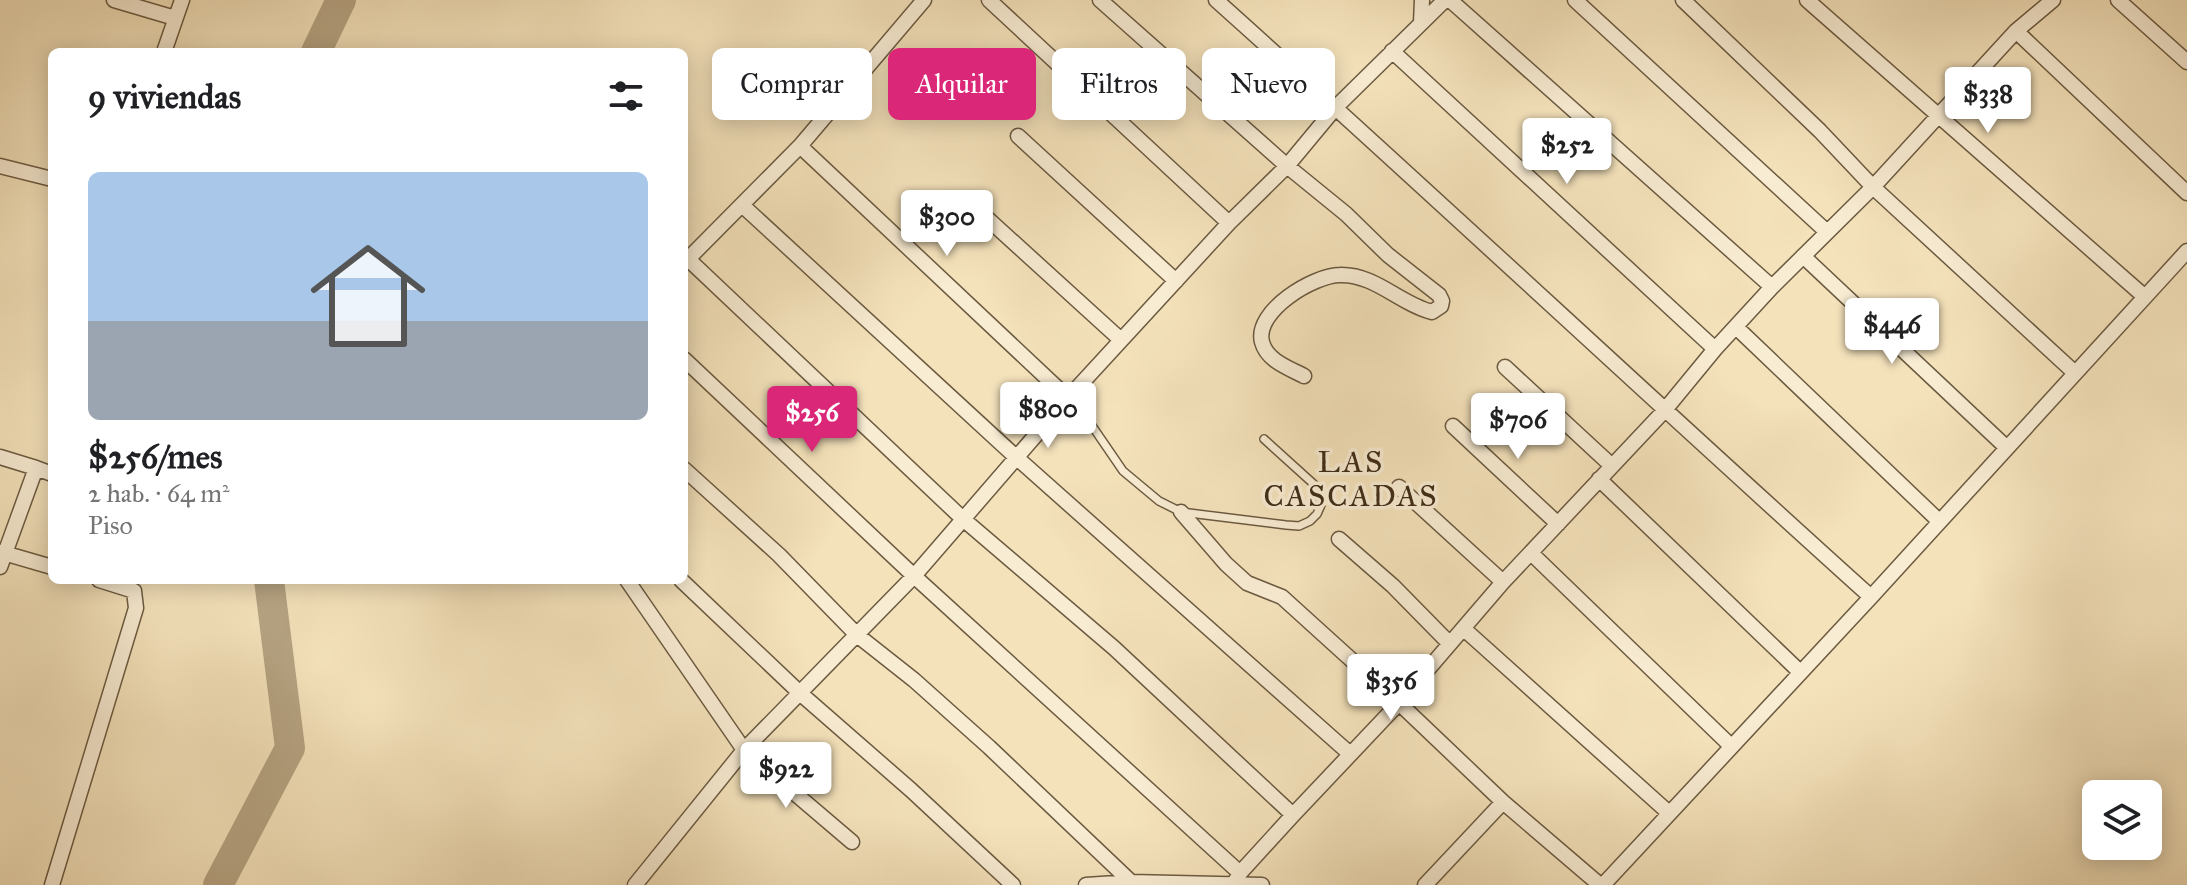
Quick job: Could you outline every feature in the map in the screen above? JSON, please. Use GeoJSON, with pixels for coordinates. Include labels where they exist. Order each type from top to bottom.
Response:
{"type":"FeatureCollection","features":[{"type":"Feature","properties":{"kind":"street"},"geometry":{"type":"LineString","coordinates":[[114,0],[175,18]]}},
{"type":"Feature","properties":{"kind":"street"},"geometry":{"type":"LineString","coordinates":[[165,48],[182,0]]}},
{"type":"Feature","properties":{"kind":"street"},"geometry":{"type":"LineString","coordinates":[[688,259],[800,146],[924,0]]}},
{"type":"Feature","properties":{"kind":"street"},"geometry":{"type":"LineString","coordinates":[[989,0],[1229,223]]}},
{"type":"Feature","properties":{"kind":"street"},"geometry":{"type":"LineString","coordinates":[[1100,0],[1442,301],[1437,311],[1427,311],[1372,282],[1347,275],[1322,278],[1303,286],[1286,297],[1270,315],[1262,329],[1261,340],[1275,360],[1304,376]]}},
{"type":"Feature","properties":{"kind":"street"},"geometry":{"type":"LineString","coordinates":[[1216,0],[1871,597]]}},
{"type":"Feature","properties":{"kind":"street"},"geometry":{"type":"LineString","coordinates":[[1421,23],[1422,0]]}},
{"type":"Feature","properties":{"kind":"street"},"geometry":{"type":"LineString","coordinates":[[635,885],[744,750],[914,576],[1068,398],[1229,223],[1287,166],[1336,107],[1447,0],[1772,287]]}},
{"type":"Feature","properties":{"kind":"street"},"geometry":{"type":"LineString","coordinates":[[1575,0],[1827,232]]}},
{"type":"Feature","properties":{"kind":"street"},"geometry":{"type":"LineString","coordinates":[[1683,0],[1820,131],[1873,187],[2075,373]]}},
{"type":"Feature","properties":{"kind":"street"},"geometry":{"type":"LineString","coordinates":[[1807,0],[2145,297]]}},
{"type":"Feature","properties":{"kind":"street"},"geometry":{"type":"LineString","coordinates":[[1235,881],[1349,753],[1399,703],[1503,582],[1664,411],[1772,287],[1873,187],[2016,31],[2053,0]]}},
{"type":"Feature","properties":{"kind":"street"},"geometry":{"type":"LineString","coordinates":[[2118,0],[2187,62]]}},
{"type":"Feature","properties":{"kind":"street"},"geometry":{"type":"LineString","coordinates":[[2016,31],[2187,193]]}},
{"type":"Feature","properties":{"kind":"street"},"geometry":{"type":"LineString","coordinates":[[1392,51],[1715,349]]}},
{"type":"Feature","properties":{"kind":"street"},"geometry":{"type":"LineString","coordinates":[[1018,136],[1176,281]]}},
{"type":"Feature","properties":{"kind":"street"},"geometry":{"type":"LineString","coordinates":[[800,146],[1068,398]]}},
{"type":"Feature","properties":{"kind":"street"},"geometry":{"type":"LineString","coordinates":[[0,166],[48,178]]}},
{"type":"Feature","properties":{"kind":"street"},"geometry":{"type":"LineString","coordinates":[[967,200],[1121,340]]}},
{"type":"Feature","properties":{"kind":"street"},"geometry":{"type":"LineString","coordinates":[[742,205],[1017,458],[1349,753]]}},
{"type":"Feature","properties":{"kind":"street"},"geometry":{"type":"LineString","coordinates":[[1181,512],[1226,564],[1247,583],[1282,597],[1503,802],[1602,885],[2187,251]]}},
{"type":"Feature","properties":{"kind":"street"},"geometry":{"type":"LineString","coordinates":[[1803,256],[2007,448]]}},
{"type":"Feature","properties":{"kind":"street"},"geometry":{"type":"LineString","coordinates":[[688,263],[963,519],[1114,648],[1293,815]]}},
{"type":"Feature","properties":{"kind":"street"},"geometry":{"type":"LineString","coordinates":[[1736,327],[1939,521]]}},
{"type":"Feature","properties":{"kind":"street"},"geometry":{"type":"LineString","coordinates":[[688,363],[1235,881]]}},
{"type":"Feature","properties":{"kind":"street"},"geometry":{"type":"LineString","coordinates":[[1505,367],[1612,466]]}},
{"type":"Feature","properties":{"kind":"street"},"geometry":{"type":"LineString","coordinates":[[1453,426],[1558,524]]}},
{"type":"Feature","properties":{"kind":"street"},"geometry":{"type":"LineString","coordinates":[[0,457],[48,472]]}},
{"type":"Feature","properties":{"kind":"street"},"geometry":{"type":"LineString","coordinates":[[36,468],[1,558],[48,566]]}},
{"type":"Feature","properties":{"kind":"street"},"geometry":{"type":"LineString","coordinates":[[688,473],[779,555],[857,635],[989,747],[1131,882]]}},
{"type":"Feature","properties":{"kind":"street"},"geometry":{"type":"LineString","coordinates":[[1599,479],[1800,672]]}},
{"type":"Feature","properties":{"kind":"street"},"geometry":{"type":"LineString","coordinates":[[1399,487],[1503,582]]}},
{"type":"Feature","properties":{"kind":"street"},"geometry":{"type":"LineString","coordinates":[[1339,539],[1393,586],[1449,643]]}},
{"type":"Feature","properties":{"kind":"street"},"geometry":{"type":"LineString","coordinates":[[1531,553],[1731,746]]}},
{"type":"Feature","properties":{"kind":"street"},"geometry":{"type":"LineString","coordinates":[[52,885],[136,608],[134,591],[112,584]]}},
{"type":"Feature","properties":{"kind":"street"},"geometry":{"type":"LineString","coordinates":[[630,584],[744,750],[852,842]]}},
{"type":"Feature","properties":{"kind":"street"},"geometry":{"type":"LineString","coordinates":[[685,584],[801,694],[1013,885]]}},
{"type":"Feature","properties":{"kind":"street"},"geometry":{"type":"LineString","coordinates":[[1464,629],[1669,813]]}},
{"type":"Feature","properties":{"kind":"street"},"geometry":{"type":"LineString","coordinates":[[1425,885],[1503,802]]}},
{"type":"Feature","properties":{"kind":"street"},"geometry":{"type":"LineString","coordinates":[[1086,885],[1235,881],[1262,885]]}},
{"type":"Feature","properties":{"kind":"lane"},"geometry":{"type":"LineString","coordinates":[[1068,398],[1086,417],[1123,471],[1159,501],[1181,512],[1299,526],[1310,521],[1321,505],[1317,487],[1264,439]]}},
{"type":"Feature","properties":{"kind":"waterway"},"geometry":{"type":"LineString","coordinates":[[318,48],[341,0]]}},
{"type":"Feature","properties":{"kind":"waterway"},"geometry":{"type":"LineString","coordinates":[[218,885],[290,748],[270,584]]}},
{"type":"Feature","properties":{"kind":"district","name":"LAS CASCADAS"},"geometry":{"type":"Point","coordinates":[1351,479]}}]}
